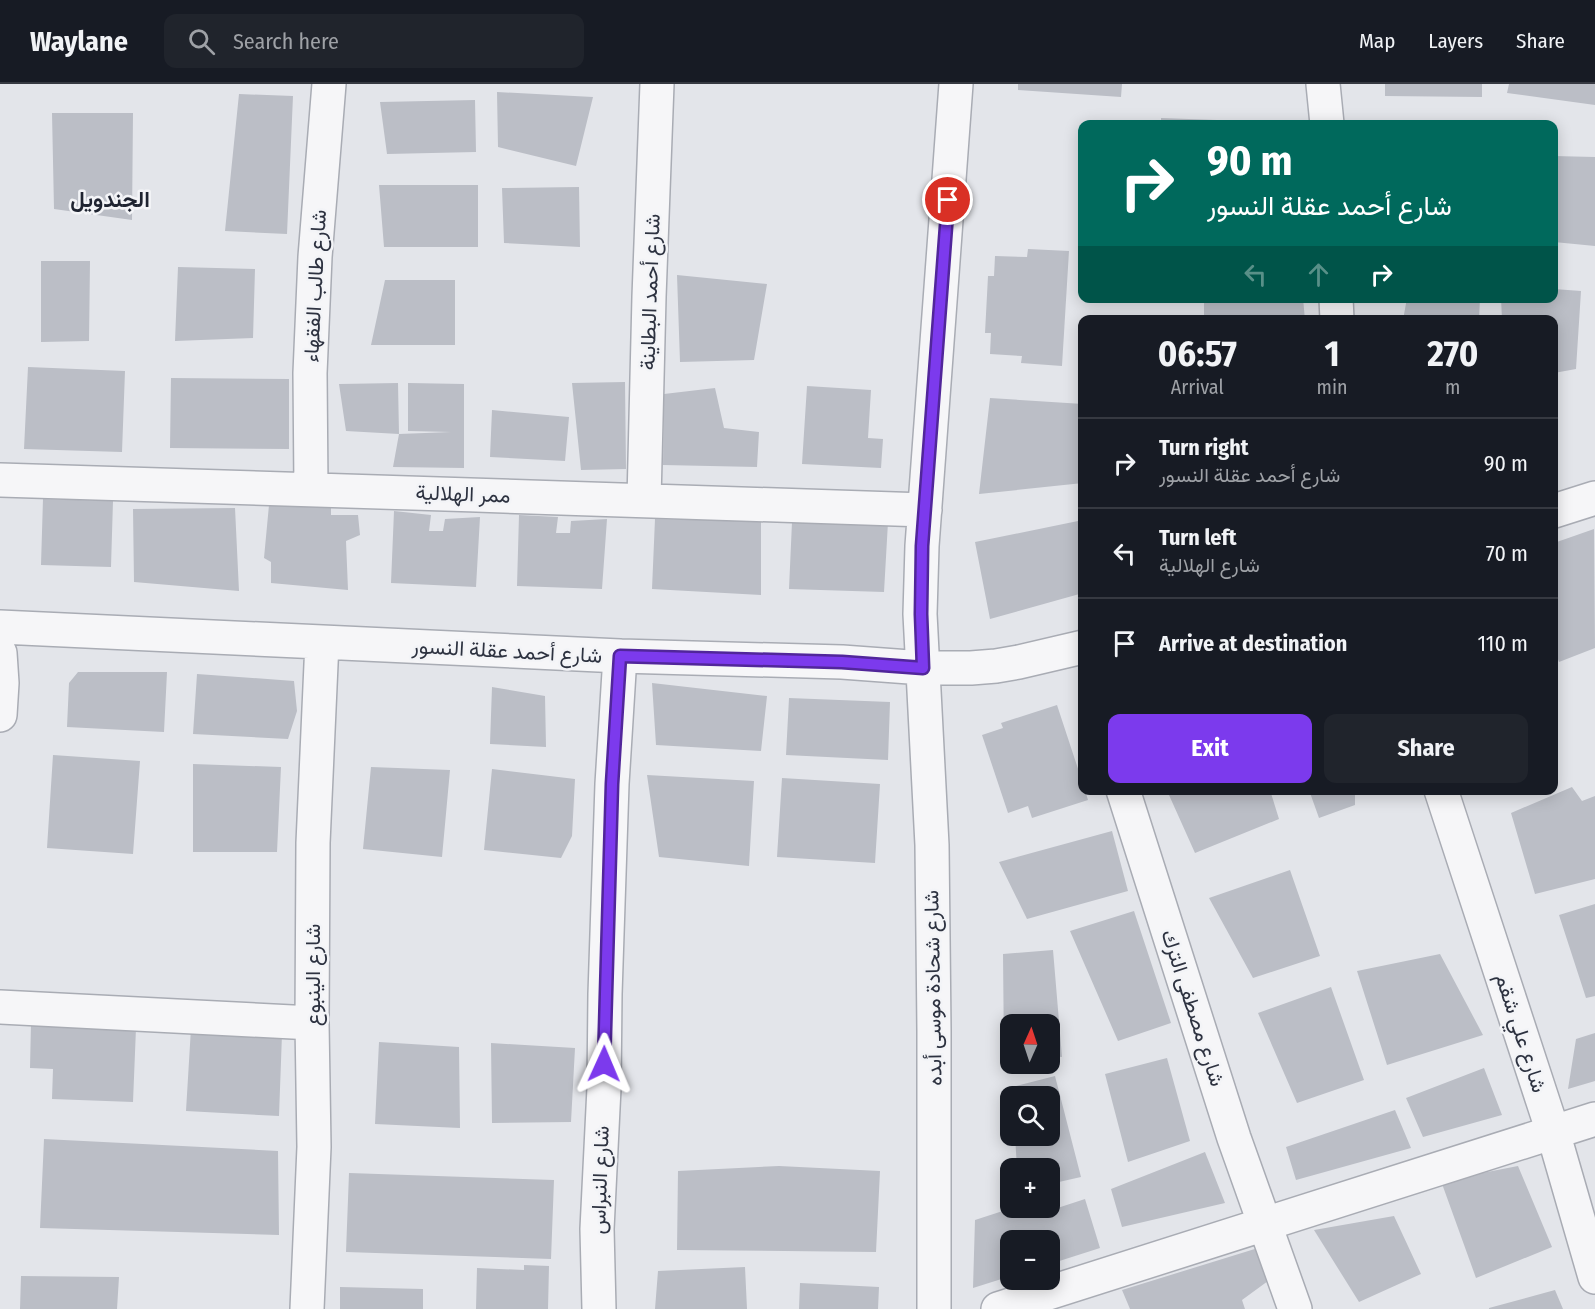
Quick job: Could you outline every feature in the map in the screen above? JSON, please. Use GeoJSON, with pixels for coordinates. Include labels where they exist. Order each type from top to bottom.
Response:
{"type":"FeatureCollection","features":[{"type":"Feature","properties":{"kind":"street","name":"شارع طالب الفقهاء"},"geometry":{"type":"LineString","coordinates":[[311,488],[310,373],[315,257],[329,84]]}},
{"type":"Feature","properties":{"kind":"street","name":"شارع أحمد البطاينة"},"geometry":{"type":"LineString","coordinates":[[644,500],[657,84]]}},
{"type":"Feature","properties":{"kind":"street","name":"شارع شحادة موسى أبده"},"geometry":{"type":"LineString","coordinates":[[934,1309],[932,844],[921,614],[925,510],[956,84]]}},
{"type":"Feature","properties":{"kind":"street"},"geometry":{"type":"LineString","coordinates":[[1323,84],[1327,120]]}},
{"type":"Feature","properties":{"kind":"street","name":"ممر الهلالية"},"geometry":{"type":"LineString","coordinates":[[0,480],[155,486],[311,488],[925,510]]}},
{"type":"Feature","properties":{"kind":"street"},"geometry":{"type":"LineString","coordinates":[[1558,510],[1595,498]]}},
{"type":"Feature","properties":{"kind":"street","name":"شارع أحمد عقلة النسور"},"geometry":{"type":"LineString","coordinates":[[0,627],[620,656],[842,662],[923,668],[971,668],[1078,657]]}},
{"type":"Feature","properties":{"kind":"street","name":"شارع الينبوع"},"geometry":{"type":"LineString","coordinates":[[307,1309],[314,1147],[313,843],[322,642]]}},
{"type":"Feature","properties":{"kind":"street"},"geometry":{"type":"LineString","coordinates":[[0,653],[2,683],[0,715]]}},
{"type":"Feature","properties":{"kind":"street","name":"شارع النبراس"},"geometry":{"type":"LineString","coordinates":[[599,1309],[597,1229],[604,1088],[612,784],[620,656]]}},
{"type":"Feature","properties":{"kind":"street","name":"شارع مصطفى الترك"},"geometry":{"type":"LineString","coordinates":[[1125,795],[1234,1138],[1295,1309]]}},
{"type":"Feature","properties":{"kind":"street","name":"شارع علي شقم"},"geometry":{"type":"LineString","coordinates":[[1443,795],[1553,1132],[1595,1277]]}},
{"type":"Feature","properties":{"kind":"street"},"geometry":{"type":"LineString","coordinates":[[0,1007],[312,1023]]}},
{"type":"Feature","properties":{"kind":"street"},"geometry":{"type":"LineString","coordinates":[[998,1309],[1595,1119]]}},
{"type":"Feature","properties":{"kind":"building"},"geometry":{"type":"Polygon","coordinates":[[[1018,84],[1122,84],[1121,97],[1018,90],[1018,84]]]}},
{"type":"Feature","properties":{"kind":"building"},"geometry":{"type":"Polygon","coordinates":[[[1385,84],[1482,84],[1482,97],[1385,96],[1385,84]]]}},
{"type":"Feature","properties":{"kind":"building"},"geometry":{"type":"Polygon","coordinates":[[[1509,84],[1595,84],[1595,105],[1507,93],[1509,84]]]}},
{"type":"Feature","properties":{"kind":"building"},"geometry":{"type":"Polygon","coordinates":[[[497,92],[593,97],[576,166],[498,147],[497,92]]]}},
{"type":"Feature","properties":{"kind":"building"},"geometry":{"type":"Polygon","coordinates":[[[239,94],[293,96],[287,234],[225,231],[239,94]]]}},
{"type":"Feature","properties":{"kind":"building"},"geometry":{"type":"Polygon","coordinates":[[[475,100],[476,152],[387,154],[380,102],[475,100]]]}},
{"type":"Feature","properties":{"kind":"building"},"geometry":{"type":"Polygon","coordinates":[[[52,113],[133,113],[132,220],[54,209],[52,113]]]}},
{"type":"Feature","properties":{"kind":"building"},"geometry":{"type":"Polygon","coordinates":[[[1161,118],[1215,120],[1161,120],[1161,118]]]}},
{"type":"Feature","properties":{"kind":"building"},"geometry":{"type":"Polygon","coordinates":[[[1558,156],[1595,157],[1595,246],[1558,242],[1558,156]]]}},
{"type":"Feature","properties":{"kind":"building"},"geometry":{"type":"Polygon","coordinates":[[[379,185],[478,185],[478,247],[384,247],[379,185]]]}},
{"type":"Feature","properties":{"kind":"building"},"geometry":{"type":"Polygon","coordinates":[[[579,187],[580,247],[504,243],[502,188],[579,187]]]}},
{"type":"Feature","properties":{"kind":"building"},"geometry":{"type":"Polygon","coordinates":[[[1028,249],[1069,251],[1062,366],[1021,363],[1022,356],[990,354],[991,333],[985,333],[988,276],[994,276],[995,256],[1027,257],[1028,249]]]}},
{"type":"Feature","properties":{"kind":"building"},"geometry":{"type":"Polygon","coordinates":[[[41,261],[90,261],[89,341],[41,342],[41,261]]]}},
{"type":"Feature","properties":{"kind":"building"},"geometry":{"type":"Polygon","coordinates":[[[178,267],[255,269],[253,338],[175,341],[178,267]]]}},
{"type":"Feature","properties":{"kind":"building"},"geometry":{"type":"Polygon","coordinates":[[[677,275],[767,284],[754,360],[680,362],[677,275]]]}},
{"type":"Feature","properties":{"kind":"building"},"geometry":{"type":"Polygon","coordinates":[[[385,280],[455,280],[455,345],[371,345],[385,280]]]}},
{"type":"Feature","properties":{"kind":"building"},"geometry":{"type":"Polygon","coordinates":[[[1558,289],[1581,291],[1576,369],[1558,372],[1558,315],[1502,315],[1501,303],[1558,303],[1558,289]]]}},
{"type":"Feature","properties":{"kind":"building"},"geometry":{"type":"Polygon","coordinates":[[[1204,303],[1303,303],[1305,315],[1204,315],[1204,303]]]}},
{"type":"Feature","properties":{"kind":"building"},"geometry":{"type":"Polygon","coordinates":[[[1406,303],[1480,303],[1479,315],[1404,315],[1406,303]]]}},
{"type":"Feature","properties":{"kind":"building"},"geometry":{"type":"Polygon","coordinates":[[[28,367],[125,371],[122,452],[24,449],[28,367]]]}},
{"type":"Feature","properties":{"kind":"building"},"geometry":{"type":"Polygon","coordinates":[[[171,378],[289,379],[289,449],[170,448],[171,378]]]}},
{"type":"Feature","properties":{"kind":"building"},"geometry":{"type":"Polygon","coordinates":[[[625,382],[626,469],[581,470],[572,383],[625,382]]]}},
{"type":"Feature","properties":{"kind":"building"},"geometry":{"type":"Polygon","coordinates":[[[398,383],[399,434],[346,431],[339,384],[398,383]]]}},
{"type":"Feature","properties":{"kind":"building"},"geometry":{"type":"Polygon","coordinates":[[[408,383],[464,384],[464,468],[393,467],[399,434],[451,432],[408,431],[408,383]]]}},
{"type":"Feature","properties":{"kind":"building"},"geometry":{"type":"Polygon","coordinates":[[[807,386],[871,390],[868,438],[883,439],[881,468],[802,464],[807,386]]]}},
{"type":"Feature","properties":{"kind":"building"},"geometry":{"type":"Polygon","coordinates":[[[715,388],[724,428],[759,432],[757,467],[663,465],[664,394],[715,388]]]}},
{"type":"Feature","properties":{"kind":"building"},"geometry":{"type":"Polygon","coordinates":[[[990,398],[1078,404],[1078,484],[979,494],[990,398]]]}},
{"type":"Feature","properties":{"kind":"building"},"geometry":{"type":"Polygon","coordinates":[[[492,410],[569,417],[565,461],[490,457],[492,410]]]}},
{"type":"Feature","properties":{"kind":"building"},"geometry":{"type":"Polygon","coordinates":[[[43,499],[113,501],[111,567],[41,565],[43,499]]]}},
{"type":"Feature","properties":{"kind":"building"},"geometry":{"type":"Polygon","coordinates":[[[269,505],[331,508],[331,515],[358,515],[360,535],[346,541],[348,590],[271,583],[271,562],[264,558],[269,505]]]}},
{"type":"Feature","properties":{"kind":"building"},"geometry":{"type":"Polygon","coordinates":[[[235,508],[239,591],[134,582],[133,509],[235,508]]]}},
{"type":"Feature","properties":{"kind":"building"},"geometry":{"type":"Polygon","coordinates":[[[394,511],[431,515],[429,531],[443,531],[445,519],[480,517],[476,587],[391,583],[394,511]]]}},
{"type":"Feature","properties":{"kind":"building"},"geometry":{"type":"Polygon","coordinates":[[[519,515],[558,517],[556,533],[570,533],[571,521],[607,519],[602,589],[517,586],[519,515]]]}},
{"type":"Feature","properties":{"kind":"building"},"geometry":{"type":"Polygon","coordinates":[[[655,519],[761,521],[761,595],[652,589],[655,519]]]}},
{"type":"Feature","properties":{"kind":"building"},"geometry":{"type":"Polygon","coordinates":[[[1078,521],[1078,594],[990,619],[975,542],[1078,521]]]}},
{"type":"Feature","properties":{"kind":"building"},"geometry":{"type":"Polygon","coordinates":[[[792,522],[888,522],[884,592],[789,589],[792,522]]]}},
{"type":"Feature","properties":{"kind":"building"},"geometry":{"type":"Polygon","coordinates":[[[1594,529],[1595,648],[1559,662],[1558,659],[1558,542],[1594,529]]]}},
{"type":"Feature","properties":{"kind":"building"},"geometry":{"type":"Polygon","coordinates":[[[78,672],[167,672],[164,732],[67,727],[69,683],[78,672]]]}},
{"type":"Feature","properties":{"kind":"building"},"geometry":{"type":"Polygon","coordinates":[[[197,674],[294,681],[297,711],[288,739],[193,734],[197,674]]]}},
{"type":"Feature","properties":{"kind":"building"},"geometry":{"type":"Polygon","coordinates":[[[652,683],[767,696],[761,751],[656,745],[652,683]]]}},
{"type":"Feature","properties":{"kind":"building"},"geometry":{"type":"Polygon","coordinates":[[[492,687],[545,696],[546,747],[490,744],[492,687]]]}},
{"type":"Feature","properties":{"kind":"building"},"geometry":{"type":"Polygon","coordinates":[[[789,698],[890,702],[888,760],[786,755],[789,698]]]}},
{"type":"Feature","properties":{"kind":"building"},"geometry":{"type":"Polygon","coordinates":[[[1057,705],[1078,769],[1078,795],[1086,795],[1088,800],[1032,818],[1028,806],[1008,813],[982,735],[1003,728],[1001,723],[1057,705]]]}},
{"type":"Feature","properties":{"kind":"building"},"geometry":{"type":"Polygon","coordinates":[[[53,755],[140,761],[133,854],[47,848],[53,755]]]}},
{"type":"Feature","properties":{"kind":"building"},"geometry":{"type":"Polygon","coordinates":[[[193,764],[281,767],[277,852],[193,852],[193,764]]]}},
{"type":"Feature","properties":{"kind":"building"},"geometry":{"type":"Polygon","coordinates":[[[371,767],[450,770],[442,857],[363,849],[371,767]]]}},
{"type":"Feature","properties":{"kind":"building"},"geometry":{"type":"Polygon","coordinates":[[[492,769],[575,779],[572,836],[561,858],[484,850],[492,769]]]}},
{"type":"Feature","properties":{"kind":"building"},"geometry":{"type":"Polygon","coordinates":[[[647,775],[754,781],[749,866],[659,857],[647,775]]]}},
{"type":"Feature","properties":{"kind":"building"},"geometry":{"type":"Polygon","coordinates":[[[782,778],[880,784],[875,863],[777,857],[782,778]]]}},
{"type":"Feature","properties":{"kind":"building"},"geometry":{"type":"Polygon","coordinates":[[[1572,787],[1582,801],[1595,796],[1595,879],[1535,894],[1511,813],[1558,795],[1572,787]]]}},
{"type":"Feature","properties":{"kind":"building"},"geometry":{"type":"Polygon","coordinates":[[[1169,795],[1272,795],[1279,819],[1195,853],[1169,795]]]}},
{"type":"Feature","properties":{"kind":"building"},"geometry":{"type":"Polygon","coordinates":[[[1311,795],[1355,795],[1355,805],[1319,818],[1311,795]]]}},
{"type":"Feature","properties":{"kind":"building"},"geometry":{"type":"Polygon","coordinates":[[[1112,831],[1128,891],[1027,919],[999,862],[1112,831]]]}},
{"type":"Feature","properties":{"kind":"building"},"geometry":{"type":"Polygon","coordinates":[[[1290,870],[1320,956],[1253,978],[1209,898],[1290,870]]]}},
{"type":"Feature","properties":{"kind":"building"},"geometry":{"type":"Polygon","coordinates":[[[1595,904],[1595,996],[1586,998],[1559,915],[1595,904]]]}},
{"type":"Feature","properties":{"kind":"building"},"geometry":{"type":"Polygon","coordinates":[[[1134,911],[1171,1023],[1118,1041],[1070,931],[1134,911]]]}},
{"type":"Feature","properties":{"kind":"building"},"geometry":{"type":"Polygon","coordinates":[[[1053,950],[1058,1014],[1004,1014],[1003,954],[1053,950]]]}},
{"type":"Feature","properties":{"kind":"building"},"geometry":{"type":"Polygon","coordinates":[[[1440,954],[1483,1035],[1387,1065],[1357,971],[1440,954]]]}},
{"type":"Feature","properties":{"kind":"building"},"geometry":{"type":"Polygon","coordinates":[[[1331,987],[1364,1080],[1297,1103],[1258,1013],[1331,987]]]}},
{"type":"Feature","properties":{"kind":"building"},"geometry":{"type":"Polygon","coordinates":[[[31,1023],[136,1028],[133,1102],[52,1099],[53,1069],[30,1068],[31,1023]]]}},
{"type":"Feature","properties":{"kind":"building"},"geometry":{"type":"Polygon","coordinates":[[[191,1028],[282,1034],[279,1116],[186,1111],[191,1028]]]}},
{"type":"Feature","properties":{"kind":"building"},"geometry":{"type":"Polygon","coordinates":[[[1060,1033],[1062,1057],[1060,1057],[1060,1033]]]}},
{"type":"Feature","properties":{"kind":"building"},"geometry":{"type":"Polygon","coordinates":[[[1595,1033],[1595,1081],[1568,1089],[1576,1039],[1595,1033]]]}},
{"type":"Feature","properties":{"kind":"building"},"geometry":{"type":"Polygon","coordinates":[[[379,1042],[459,1047],[460,1128],[375,1124],[379,1042]]]}},
{"type":"Feature","properties":{"kind":"building"},"geometry":{"type":"Polygon","coordinates":[[[491,1043],[575,1048],[571,1122],[492,1123],[491,1043]]]}},
{"type":"Feature","properties":{"kind":"building"},"geometry":{"type":"Polygon","coordinates":[[[1167,1058],[1190,1141],[1128,1162],[1105,1074],[1167,1058]]]}},
{"type":"Feature","properties":{"kind":"building"},"geometry":{"type":"Polygon","coordinates":[[[1484,1068],[1502,1115],[1423,1137],[1406,1098],[1484,1068]]]}},
{"type":"Feature","properties":{"kind":"building"},"geometry":{"type":"Polygon","coordinates":[[[1055,1076],[1058,1086],[1016,1086],[1055,1076]]]}},
{"type":"Feature","properties":{"kind":"building"},"geometry":{"type":"Polygon","coordinates":[[[1060,1095],[1081,1177],[1060,1182],[1060,1158],[1016,1158],[1016,1146],[1060,1146],[1060,1095]]]}},
{"type":"Feature","properties":{"kind":"building"},"geometry":{"type":"Polygon","coordinates":[[[1395,1110],[1411,1148],[1296,1180],[1286,1147],[1395,1110]]]}},
{"type":"Feature","properties":{"kind":"building"},"geometry":{"type":"Polygon","coordinates":[[[44,1139],[278,1151],[279,1235],[40,1228],[44,1139]]]}},
{"type":"Feature","properties":{"kind":"building"},"geometry":{"type":"Polygon","coordinates":[[[1205,1152],[1225,1203],[1122,1227],[1111,1189],[1205,1152]]]}},
{"type":"Feature","properties":{"kind":"building"},"geometry":{"type":"Polygon","coordinates":[[[779,1166],[880,1171],[876,1252],[677,1250],[678,1171],[779,1166]]]}},
{"type":"Feature","properties":{"kind":"building"},"geometry":{"type":"Polygon","coordinates":[[[1518,1166],[1552,1247],[1476,1278],[1441,1181],[1518,1166]]]}},
{"type":"Feature","properties":{"kind":"building"},"geometry":{"type":"Polygon","coordinates":[[[349,1173],[554,1180],[551,1259],[346,1252],[349,1173]]]}},
{"type":"Feature","properties":{"kind":"building"},"geometry":{"type":"Polygon","coordinates":[[[1085,1199],[1100,1248],[1060,1261],[1060,1230],[1000,1230],[1000,1279],[973,1288],[975,1220],[1000,1212],[1000,1218],[1060,1218],[1060,1207],[1085,1199]]]}},
{"type":"Feature","properties":{"kind":"building"},"geometry":{"type":"Polygon","coordinates":[[[1394,1216],[1421,1274],[1359,1302],[1314,1230],[1394,1216]]]}},
{"type":"Feature","properties":{"kind":"building"},"geometry":{"type":"Polygon","coordinates":[[[1258,1248],[1268,1281],[1242,1300],[1245,1309],[1130,1309],[1122,1290],[1258,1248]]]}},
{"type":"Feature","properties":{"kind":"building"},"geometry":{"type":"Polygon","coordinates":[[[524,1265],[549,1266],[548,1309],[476,1309],[477,1268],[524,1270],[524,1265]]]}},
{"type":"Feature","properties":{"kind":"building"},"geometry":{"type":"Polygon","coordinates":[[[745,1267],[747,1309],[655,1309],[658,1271],[745,1267]]]}},
{"type":"Feature","properties":{"kind":"building"},"geometry":{"type":"Polygon","coordinates":[[[21,1276],[119,1277],[117,1309],[20,1309],[21,1276]]]}},
{"type":"Feature","properties":{"kind":"building"},"geometry":{"type":"Polygon","coordinates":[[[800,1283],[879,1287],[878,1309],[799,1309],[800,1283]]]}},
{"type":"Feature","properties":{"kind":"building"},"geometry":{"type":"Polygon","coordinates":[[[340,1287],[423,1289],[423,1309],[340,1309],[340,1287]]]}},
{"type":"Feature","properties":{"kind":"building"},"geometry":{"type":"Polygon","coordinates":[[[1555,1290],[1563,1309],[1489,1309],[1489,1308],[1555,1290]]]}},
{"type":"Feature","properties":{"kind":"district","name":"الجندويل"},"geometry":{"type":"Point","coordinates":[110,199]}},
{"type":"Feature","properties":{"kind":"route"},"geometry":{"type":"LineString","coordinates":[[604,1064],[612,784],[620,656],[842,662],[923,668],[922,546],[948,200]]}}]}
